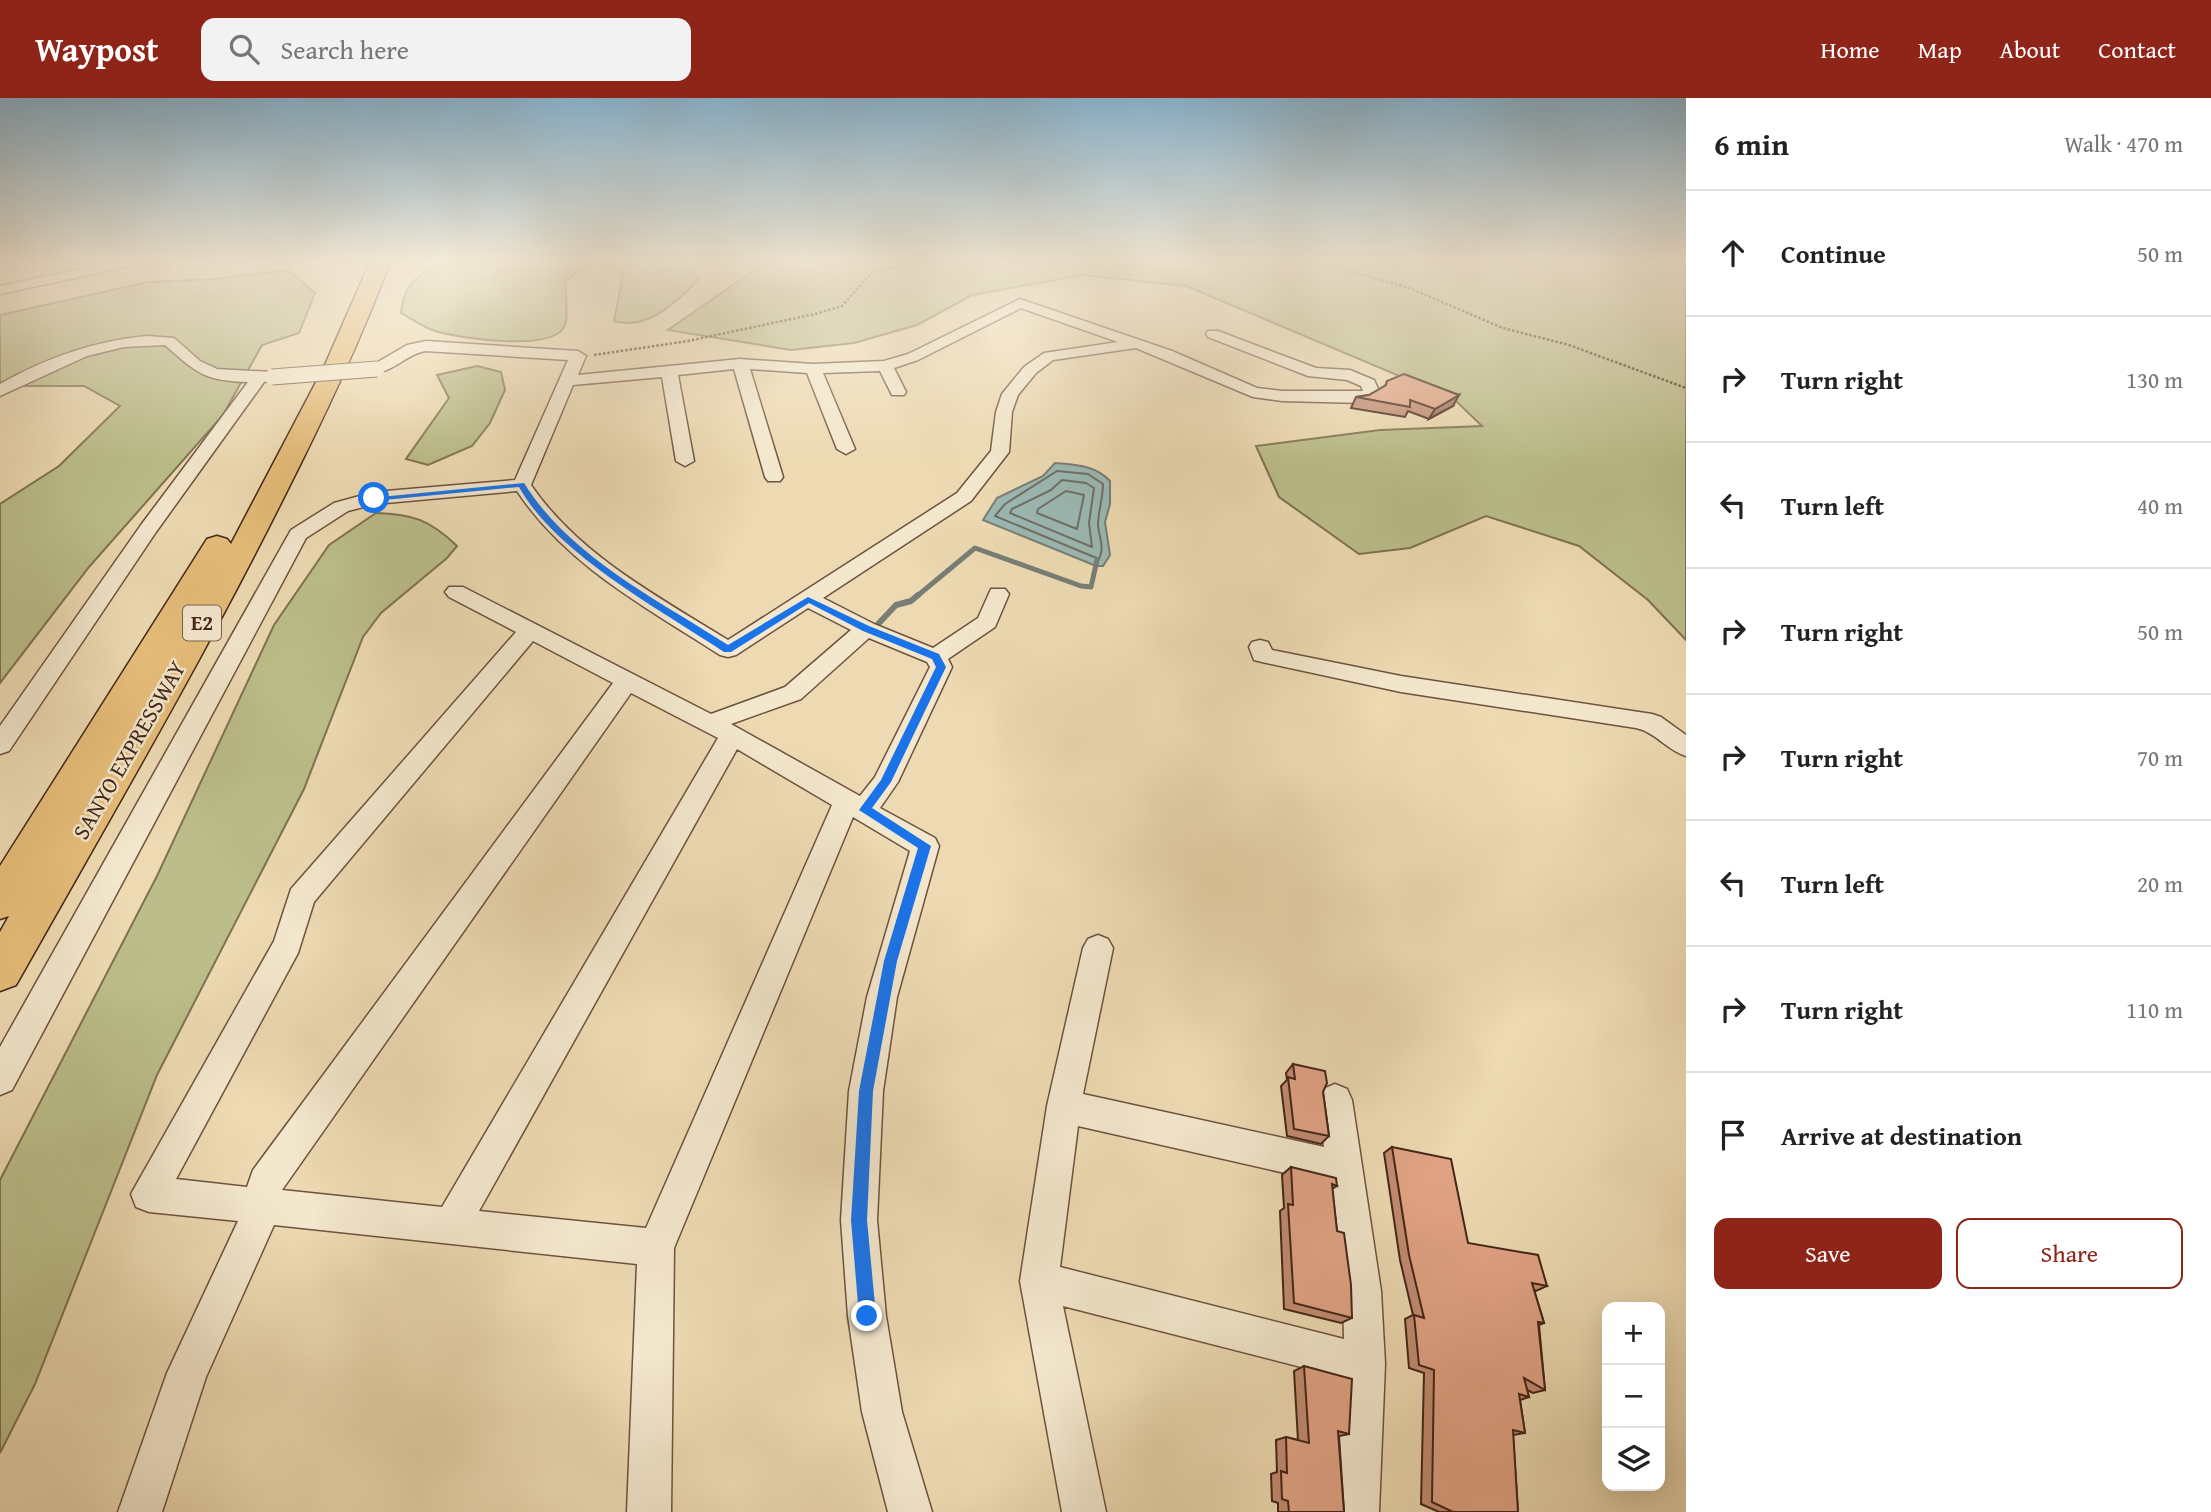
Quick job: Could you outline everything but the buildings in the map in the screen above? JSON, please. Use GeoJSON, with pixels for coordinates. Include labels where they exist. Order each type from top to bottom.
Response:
{"type":"FeatureCollection","features":[{"type":"Feature","properties":{"kind":"highway","name":"SANYO EXPRESSWAY"},"geometry":{"type":"LineString","coordinates":[[0,902],[219,542],[299,395],[330,328]]}},
{"type":"Feature","properties":{"kind":"highway","name":"SANYO EXPRESSWAY"},"geometry":{"type":"LineString","coordinates":[[0,971],[156,705],[248,540],[323,393],[351,328]]}},
{"type":"Feature","properties":{"kind":"street"},"geometry":{"type":"LineString","coordinates":[[569,381],[740,364],[813,369],[886,366],[970,328]]}},
{"type":"Feature","properties":{"kind":"street"},"geometry":{"type":"LineString","coordinates":[[1094,328],[1264,394],[1363,398],[1372,393],[1368,383],[1359,378],[1314,373],[1213,334]]}},
{"type":"Feature","properties":{"kind":"street"},"geometry":{"type":"LineString","coordinates":[[0,391],[27,374],[65,358],[141,339],[169,341],[191,362],[204,370],[266,377],[377,369],[412,348],[426,346],[578,356],[522,485]]}},
{"type":"Feature","properties":{"kind":"street"},"geometry":{"type":"LineString","coordinates":[[522,485],[528,496],[552,523],[593,562],[728,649],[964,497],[1000,452],[1004,412],[1010,394],[1030,370],[1049,356],[1060,353],[1117,349],[1138,343]]}},
{"type":"Feature","properties":{"kind":"street"},"geometry":{"type":"LineString","coordinates":[[740,364],[774,477]]}},
{"type":"Feature","properties":{"kind":"street"},"geometry":{"type":"LineString","coordinates":[[886,366],[898,392]]}},
{"type":"Feature","properties":{"kind":"street"},"geometry":{"type":"LineString","coordinates":[[813,369],[846,449]]}},
{"type":"Feature","properties":{"kind":"street"},"geometry":{"type":"LineString","coordinates":[[669,371],[685,461]]}},
{"type":"Feature","properties":{"kind":"street"},"geometry":{"type":"LineString","coordinates":[[0,745],[148,529],[266,377]]}},
{"type":"Feature","properties":{"kind":"street"},"geometry":{"type":"LineString","coordinates":[[0,1079],[298,534],[341,507],[374,498],[522,485]]}},
{"type":"Feature","properties":{"kind":"street"},"geometry":{"type":"LineString","coordinates":[[456,592],[722,730],[856,804],[925,846],[891,961],[880,1011],[866,1091],[859,1220],[867,1316],[882,1412],[910,1512]]}},
{"type":"Feature","properties":{"kind":"street"},"geometry":{"type":"LineString","coordinates":[[935,657],[987,622],[998,594]]}},
{"type":"Feature","properties":{"kind":"street"},"geometry":{"type":"LineString","coordinates":[[649,1512],[656,1248],[856,804],[885,782],[941,667],[935,657],[866,629],[808,599]]}},
{"type":"Feature","properties":{"kind":"street"},"geometry":{"type":"LineString","coordinates":[[452,1224],[722,730],[726,716],[793,693],[866,629]]}},
{"type":"Feature","properties":{"kind":"street"},"geometry":{"type":"LineString","coordinates":[[530,631],[301,897],[288,944],[149,1194],[452,1224],[656,1248]]}},
{"type":"Feature","properties":{"kind":"street"},"geometry":{"type":"LineString","coordinates":[[1260,647],[1262,655],[1422,690],[1485,696],[1636,719],[1652,723],[1686,747]]}},
{"type":"Feature","properties":{"kind":"street"},"geometry":{"type":"LineString","coordinates":[[140,1512],[187,1373],[264,1206],[265,1182],[626,682]]}},
{"type":"Feature","properties":{"kind":"street"},"geometry":{"type":"LineString","coordinates":[[1084,1512],[1039,1281],[1064,1106],[1098,948]]}},
{"type":"Feature","properties":{"kind":"street"},"geometry":{"type":"LineString","coordinates":[[1335,1100],[1362,1291],[1365,1364],[1357,1512]]}},
{"type":"Feature","properties":{"kind":"street"},"geometry":{"type":"LineString","coordinates":[[1064,1106],[1345,1169]]}},
{"type":"Feature","properties":{"kind":"street"},"geometry":{"type":"LineString","coordinates":[[1039,1281],[1365,1364]]}},
{"type":"Feature","properties":{"kind":"path"},"geometry":{"type":"LineString","coordinates":[[578,356],[688,341],[749,328]]}},
{"type":"Feature","properties":{"kind":"path"},"geometry":{"type":"LineString","coordinates":[[1503,328],[1569,345],[1686,388]]}},
{"type":"Feature","properties":{"kind":"green space"},"geometry":{"type":"Polygon","coordinates":[[[0,328],[301,328],[299,333],[262,345],[223,415],[89,567],[0,683],[0,504],[59,466],[120,406],[84,386],[0,386],[0,328]]]}},
{"type":"Feature","properties":{"kind":"green space"},"geometry":{"type":"Polygon","coordinates":[[[428,328],[562,328],[557,334],[544,339],[526,341],[484,340],[428,328]]]}},
{"type":"Feature","properties":{"kind":"green space"},"geometry":{"type":"Polygon","coordinates":[[[907,328],[854,343],[791,350],[668,330],[907,328]]]}},
{"type":"Feature","properties":{"kind":"green space"},"geometry":{"type":"Polygon","coordinates":[[[1286,328],[1686,328],[1686,640],[1648,600],[1579,546],[1486,516],[1410,548],[1359,554],[1279,497],[1256,446],[1380,430],[1482,426],[1454,399],[1286,328]]]}},
{"type":"Feature","properties":{"kind":"green space"},"geometry":{"type":"Polygon","coordinates":[[[477,366],[501,372],[505,390],[490,423],[472,446],[428,465],[406,459],[449,398],[437,375],[477,366]]]}},
{"type":"Feature","properties":{"kind":"green space"},"geometry":{"type":"Polygon","coordinates":[[[376,513],[420,520],[438,530],[457,546],[447,558],[381,613],[363,637],[304,789],[157,1075],[35,1384],[0,1453],[0,1180],[157,876],[274,625],[329,545],[376,513]]]}},
{"type":"Feature","properties":{"kind":"water"},"geometry":{"type":"Polygon","coordinates":[[[1055,463],[1091,469],[1110,481],[1110,504],[1105,522],[1110,555],[1103,566],[1096,566],[983,520],[997,498],[1043,476],[1055,463]]]}},
{"type":"Feature","properties":{"kind":"waterway"},"geometry":{"type":"LineString","coordinates":[[916,597],[975,548],[1081,586],[1091,587],[1097,560]]}},
{"type":"Feature","properties":{"kind":"waterway"},"geometry":{"type":"LineString","coordinates":[[879,623],[896,605],[911,601],[918,595]]}},
{"type":"Feature","properties":{"kind":"route"},"geometry":{"type":"LineString","coordinates":[[374,498],[522,485],[528,496],[552,523],[593,562],[728,649],[808,599],[866,629],[935,657],[941,667],[885,782],[865,810],[925,846],[882,997],[866,1091],[859,1220],[867,1316]]}}]}
